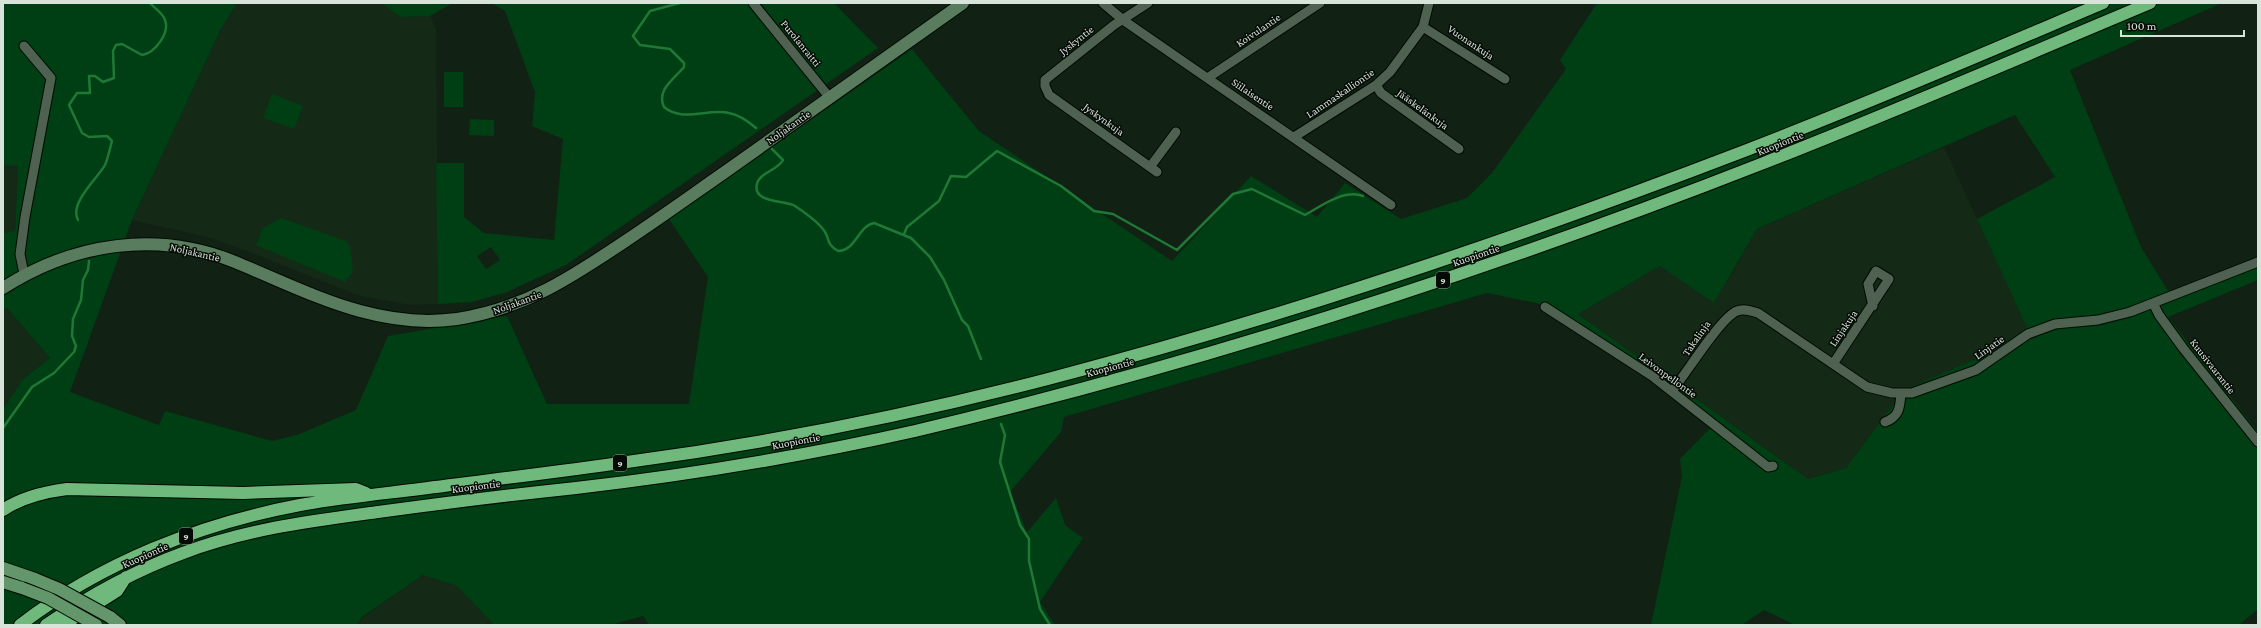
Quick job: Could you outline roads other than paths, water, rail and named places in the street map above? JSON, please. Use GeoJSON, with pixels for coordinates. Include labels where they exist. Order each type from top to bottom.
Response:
{"type":"FeatureCollection","features":[{"type":"Feature","properties":{"kind":"highway","name":"Kuopiontie"},"geometry":{"type":"LineString","coordinates":[[20,625],[82,583],[121,563],[175,540],[251,516],[298,506],[371,495],[625,463],[778,438],[904,413],[1038,381],[1217,332],[1460,255],[1652,186],[1754,148],[2103,3]]}},
{"type":"Feature","properties":{"kind":"highway","name":"Kuopiontie"},"geometry":{"type":"LineString","coordinates":[[46,625],[92,595],[127,576],[181,553],[257,531],[302,522],[407,507],[668,476],[785,456],[939,425],[1050,397],[1223,350],[1465,272],[1659,203],[1769,161],[2150,3]]}},
{"type":"Feature","properties":{"kind":"highway"},"geometry":{"type":"LineString","coordinates":[[3,510],[29,498],[48,492],[67,490],[243,493],[356,489],[371,495]]}},
{"type":"Feature","properties":{"kind":"highway"},"geometry":{"type":"LineString","coordinates":[[63,625],[117,591],[127,576]]}},
{"type":"Feature","properties":{"kind":"main road","name":"Noljakantie"},"geometry":{"type":"LineString","coordinates":[[3,288],[24,274],[52,262],[91,250],[115,245],[163,245],[234,262],[306,294],[384,318],[415,320],[454,319],[480,315],[537,296],[573,277],[669,212],[962,3]]}},
{"type":"Feature","properties":{"kind":"main road"},"geometry":{"type":"LineString","coordinates":[[3,568],[35,579],[65,592],[110,617],[120,625]]}},
{"type":"Feature","properties":{"kind":"main road"},"geometry":{"type":"LineString","coordinates":[[3,582],[48,598],[96,625]]}},
{"type":"Feature","properties":{"kind":"street","name":"Purolanraitti"},"geometry":{"type":"LineString","coordinates":[[753,3],[830,98]]}},
{"type":"Feature","properties":{"kind":"street","name":"Siilaisentie"},"geometry":{"type":"LineString","coordinates":[[1103,3],[1123,20],[1391,205]]}},
{"type":"Feature","properties":{"kind":"street"},"geometry":{"type":"LineString","coordinates":[[1123,20],[1148,3]]}},
{"type":"Feature","properties":{"kind":"street","name":"Koivulantie"},"geometry":{"type":"LineString","coordinates":[[1209,78],[1320,3]]}},
{"type":"Feature","properties":{"kind":"street","name":"Lammaskalliontie"},"geometry":{"type":"LineString","coordinates":[[1294,137],[1376,85],[1390,72],[1423,26],[1429,3]]}},
{"type":"Feature","properties":{"kind":"street","name":"Jyskyntie"},"geometry":{"type":"LineString","coordinates":[[1045,80],[1123,20]]}},
{"type":"Feature","properties":{"kind":"street","name":"Vuonankuja"},"geometry":{"type":"LineString","coordinates":[[1423,26],[1505,79]]}},
{"type":"Feature","properties":{"kind":"street"},"geometry":{"type":"LineString","coordinates":[[24,46],[51,78],[26,210],[20,254],[24,274]]}},
{"type":"Feature","properties":{"kind":"street","name":"Jyskynkuja"},"geometry":{"type":"LineString","coordinates":[[1045,80],[1045,86],[1049,95],[1154,170],[1176,132]]}},
{"type":"Feature","properties":{"kind":"street","name":"Jääskelänkuja"},"geometry":{"type":"LineString","coordinates":[[1376,85],[1380,93],[1458,149]]}},
{"type":"Feature","properties":{"kind":"street","name":"Linjatie"},"geometry":{"type":"LineString","coordinates":[[1747,310],[1758,313],[1867,387],[1882,392],[1901,394],[1919,391],[1976,370],[2028,334],[2055,324],[2098,320],[2130,312],[2258,262]]}},
{"type":"Feature","properties":{"kind":"street","name":"Kuusivaarantie"},"geometry":{"type":"LineString","coordinates":[[2153,303],[2159,315],[2179,343],[2258,442]]}},
{"type":"Feature","properties":{"kind":"street","name":"Linjakuja"},"geometry":{"type":"LineString","coordinates":[[1833,364],[1873,306]]}},
{"type":"Feature","properties":{"kind":"street","name":"Leivonpellontie"},"geometry":{"type":"LineString","coordinates":[[1545,307],[1672,391],[1768,468],[1773,466]]}},
{"type":"Feature","properties":{"kind":"street","name":"Takalinja"},"geometry":{"type":"LineString","coordinates":[[1672,391],[1724,320],[1737,311],[1747,310]]}},
{"type":"Feature","properties":{"kind":"street"},"geometry":{"type":"LineString","coordinates":[[1884,422],[1894,418],[1898,414],[1901,394]]}},
{"type":"Feature","properties":{"kind":"waterway"},"geometry":{"type":"LineString","coordinates":[[78,220],[76,213],[80,199],[105,165],[112,141],[107,136],[89,137],[82,133],[69,105],[77,93],[90,93],[89,76],[95,76],[103,82],[114,78],[113,51],[116,45],[122,44],[142,55],[152,51],[160,42],[165,31],[165,20],[161,13],[150,3]]}},
{"type":"Feature","properties":{"kind":"waterway"},"geometry":{"type":"LineString","coordinates":[[680,3],[650,11],[633,36],[640,45],[670,49],[684,63],[684,67],[671,80],[664,90],[662,95],[664,107],[671,112],[687,115],[713,112],[729,113],[736,115],[756,128]]}},
{"type":"Feature","properties":{"kind":"waterway"},"geometry":{"type":"LineString","coordinates":[[772,149],[783,160],[758,180],[757,190],[759,195],[770,200],[790,204],[803,211],[822,228],[827,235],[830,244],[838,251],[849,247],[864,229],[874,223],[911,238],[930,257],[944,280],[962,320],[968,326],[981,359]]}},
{"type":"Feature","properties":{"kind":"waterway"},"geometry":{"type":"LineString","coordinates":[[904,234],[907,227],[939,201],[951,176],[966,177],[997,151],[1061,186],[1094,211],[1113,214],[1177,250],[1233,194],[1252,189],[1305,215],[1325,203],[1341,197],[1356,194],[1363,196]]}},
{"type":"Feature","properties":{"kind":"waterway"},"geometry":{"type":"LineString","coordinates":[[3,428],[32,387],[54,373],[74,352],[76,346],[72,336],[73,319],[81,300],[83,280],[88,270],[89,261]]}},
{"type":"Feature","properties":{"kind":"waterway"},"geometry":{"type":"LineString","coordinates":[[1001,424],[1005,435],[1000,462],[1020,525],[1029,539],[1029,561],[1040,609],[1050,625]]}}]}
